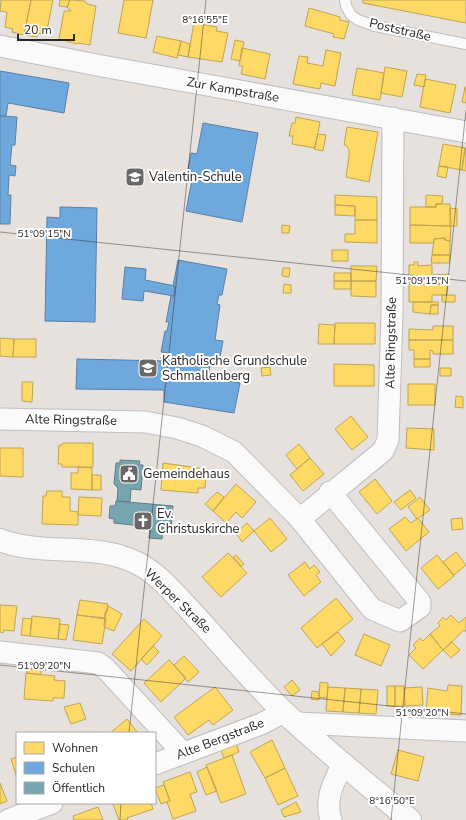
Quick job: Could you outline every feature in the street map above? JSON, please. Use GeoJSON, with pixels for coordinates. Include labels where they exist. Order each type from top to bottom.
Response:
{"type":"FeatureCollection","features":[{"type":"Feature","properties":{"kind":"main road","name":"Werper Straße"},"geometry":{"type":"LineString","coordinates":[[0,540],[32,547],[84,550],[104,553],[139,564],[153,573],[173,592],[291,718],[410,820]]}},
{"type":"Feature","properties":{"kind":"street","name":"Zur Kampstraße"},"geometry":{"type":"LineString","coordinates":[[0,46],[466,132]]}},
{"type":"Feature","properties":{"kind":"street","name":"Alte Ringstraße"},"geometry":{"type":"LineString","coordinates":[[300,519],[330,492],[383,451],[388,440],[392,314],[393,118]]}},
{"type":"Feature","properties":{"kind":"street","name":"Alte Ringstraße"},"geometry":{"type":"LineString","coordinates":[[0,419],[145,422],[177,428],[202,436],[234,452],[300,519],[376,612],[400,621],[420,607],[420,602],[330,492]]}},
{"type":"Feature","properties":{"kind":"street"},"geometry":{"type":"LineString","coordinates":[[0,652],[98,663],[106,669],[183,753]]}},
{"type":"Feature","properties":{"kind":"street"},"geometry":{"type":"LineString","coordinates":[[291,718],[466,731]]}},
{"type":"Feature","properties":{"kind":"street","name":"Alte Bergstraße"},"geometry":{"type":"LineString","coordinates":[[156,764],[261,724],[291,718]]}},
{"type":"Feature","properties":{"kind":"street"},"geometry":{"type":"LineString","coordinates":[[331,820],[328,810],[328,796],[343,762]]}},
{"type":"Feature","properties":{"kind":"street"},"geometry":{"type":"LineString","coordinates":[[8,820],[49,804]]}},
{"type":"Feature","properties":{"kind":"lane","name":"Poststraße"},"geometry":{"type":"LineString","coordinates":[[346,0],[346,6],[351,15],[358,20],[375,26],[466,44]]}},
{"type":"Feature","properties":{"kind":"building: Wohnen"},"geometry":{"type":"Polygon","coordinates":[[[1,0],[31,0],[24,35],[12,32],[13,29],[5,27],[7,12],[0,11],[1,0]]]}},
{"type":"Feature","properties":{"kind":"building: Wohnen"},"geometry":{"type":"Polygon","coordinates":[[[31,0],[53,0],[46,35],[37,33],[37,37],[24,35],[31,0]]]}},
{"type":"Feature","properties":{"kind":"building: Wohnen"},"geometry":{"type":"Polygon","coordinates":[[[60,0],[70,0],[67,7],[59,6],[60,0]]]}},
{"type":"Feature","properties":{"kind":"building: Wohnen"},"geometry":{"type":"Polygon","coordinates":[[[70,0],[85,1],[87,4],[96,6],[90,45],[77,44],[59,39],[64,11],[71,11],[67,7],[70,0]]]}},
{"type":"Feature","properties":{"kind":"building: Wohnen"},"geometry":{"type":"Polygon","coordinates":[[[124,0],[153,0],[146,38],[118,33],[124,0]]]}},
{"type":"Feature","properties":{"kind":"building: Wohnen"},"geometry":{"type":"Polygon","coordinates":[[[363,0],[466,0],[466,23],[363,3],[363,0]]]}},
{"type":"Feature","properties":{"kind":"building: Wohnen"},"geometry":{"type":"Polygon","coordinates":[[[309,8],[340,17],[340,20],[349,22],[344,39],[333,37],[334,34],[305,26],[309,8]]]}},
{"type":"Feature","properties":{"kind":"building: Wohnen"},"geometry":{"type":"Polygon","coordinates":[[[194,23],[217,27],[216,31],[228,33],[222,62],[188,57],[194,23]]]}},
{"type":"Feature","properties":{"kind":"building: Wohnen"},"geometry":{"type":"Polygon","coordinates":[[[157,36],[181,41],[177,58],[153,52],[157,36]]]}},
{"type":"Feature","properties":{"kind":"building: Wohnen"},"geometry":{"type":"Polygon","coordinates":[[[235,40],[244,42],[240,61],[231,59],[235,40]]]}},
{"type":"Feature","properties":{"kind":"building: Wohnen"},"geometry":{"type":"Polygon","coordinates":[[[181,41],[190,44],[188,57],[178,55],[181,41]]]}},
{"type":"Feature","properties":{"kind":"building: Wohnen"},"geometry":{"type":"Polygon","coordinates":[[[242,48],[270,54],[265,79],[241,74],[243,66],[239,66],[242,48]]]}},
{"type":"Feature","properties":{"kind":"building: Wohnen"},"geometry":{"type":"Polygon","coordinates":[[[326,50],[341,53],[335,86],[321,83],[320,89],[293,84],[299,56],[308,57],[307,63],[323,66],[326,50]]]}},
{"type":"Feature","properties":{"kind":"building: Wohnen"},"geometry":{"type":"Polygon","coordinates":[[[385,67],[407,71],[402,97],[381,93],[385,67]]]}},
{"type":"Feature","properties":{"kind":"building: Wohnen"},"geometry":{"type":"Polygon","coordinates":[[[357,68],[384,73],[380,100],[352,95],[357,68]]]}},
{"type":"Feature","properties":{"kind":"building: Wohnen"},"geometry":{"type":"Polygon","coordinates":[[[417,74],[426,75],[424,87],[414,85],[417,74]]]}},
{"type":"Feature","properties":{"kind":"building: Wohnen"},"geometry":{"type":"Polygon","coordinates":[[[425,79],[456,85],[450,113],[420,107],[425,79]]]}},
{"type":"Feature","properties":{"kind":"building: Wohnen"},"geometry":{"type":"Polygon","coordinates":[[[466,87],[466,103],[462,102],[466,87]]]}},
{"type":"Feature","properties":{"kind":"building: Wohnen"},"geometry":{"type":"Polygon","coordinates":[[[296,117],[320,122],[315,148],[292,144],[293,136],[289,136],[292,123],[295,123],[296,117]]]}},
{"type":"Feature","properties":{"kind":"building: Wohnen"},"geometry":{"type":"Polygon","coordinates":[[[347,127],[378,132],[369,182],[346,177],[349,150],[346,145],[344,145],[347,127]]]}},
{"type":"Feature","properties":{"kind":"building: Wohnen"},"geometry":{"type":"Polygon","coordinates":[[[318,134],[326,135],[323,151],[314,149],[318,134]]]}},
{"type":"Feature","properties":{"kind":"building: Wohnen"},"geometry":{"type":"Polygon","coordinates":[[[443,144],[465,148],[462,170],[439,166],[443,144]]]}},
{"type":"Feature","properties":{"kind":"building: Wohnen"},"geometry":{"type":"Polygon","coordinates":[[[466,148],[466,171],[462,170],[466,148]]]}},
{"type":"Feature","properties":{"kind":"building: Wohnen"},"geometry":{"type":"Polygon","coordinates":[[[439,166],[448,167],[446,178],[437,176],[439,166]]]}},
{"type":"Feature","properties":{"kind":"building: Wohnen"},"geometry":{"type":"Polygon","coordinates":[[[335,195],[377,197],[377,220],[355,220],[355,206],[335,205],[335,195]]]}},
{"type":"Feature","properties":{"kind":"building: Wohnen"},"geometry":{"type":"Polygon","coordinates":[[[426,195],[443,196],[442,204],[436,204],[436,207],[426,207],[426,195]]]}},
{"type":"Feature","properties":{"kind":"building: Wohnen"},"geometry":{"type":"Polygon","coordinates":[[[436,204],[450,204],[451,226],[410,225],[410,207],[436,207],[436,204]]]}},
{"type":"Feature","properties":{"kind":"building: Wohnen"},"geometry":{"type":"Polygon","coordinates":[[[335,205],[355,206],[355,216],[335,215],[335,205]]]}},
{"type":"Feature","properties":{"kind":"building: Wohnen"},"geometry":{"type":"Polygon","coordinates":[[[450,208],[457,209],[457,226],[450,226],[450,208]]]}},
{"type":"Feature","properties":{"kind":"building: Wohnen"},"geometry":{"type":"Polygon","coordinates":[[[355,220],[377,220],[377,243],[345,242],[345,234],[355,234],[355,220]]]}},
{"type":"Feature","properties":{"kind":"building: Wohnen"},"geometry":{"type":"Polygon","coordinates":[[[282,225],[290,226],[289,233],[282,233],[282,225]]]}},
{"type":"Feature","properties":{"kind":"building: Wohnen"},"geometry":{"type":"Polygon","coordinates":[[[410,225],[451,226],[450,241],[445,240],[445,238],[434,239],[434,243],[410,243],[410,225]]]}},
{"type":"Feature","properties":{"kind":"building: Wohnen"},"geometry":{"type":"Polygon","coordinates":[[[445,238],[445,240],[450,241],[450,255],[432,255],[434,239],[445,238]]]}},
{"type":"Feature","properties":{"kind":"building: Wohnen"},"geometry":{"type":"Polygon","coordinates":[[[332,250],[348,250],[348,261],[332,261],[332,250]]]}},
{"type":"Feature","properties":{"kind":"building: Wohnen"},"geometry":{"type":"Polygon","coordinates":[[[432,255],[450,255],[449,263],[431,263],[432,255]]]}},
{"type":"Feature","properties":{"kind":"building: Wohnen"},"geometry":{"type":"Polygon","coordinates":[[[414,262],[418,262],[418,266],[432,265],[432,275],[448,274],[447,284],[409,284],[409,265],[414,265],[414,262]]]}},
{"type":"Feature","properties":{"kind":"building: Wohnen"},"geometry":{"type":"Polygon","coordinates":[[[351,266],[377,266],[376,281],[351,281],[351,266]]]}},
{"type":"Feature","properties":{"kind":"building: Wohnen"},"geometry":{"type":"Polygon","coordinates":[[[283,268],[290,268],[289,277],[282,276],[283,268]]]}},
{"type":"Feature","properties":{"kind":"building: Wohnen"},"geometry":{"type":"Polygon","coordinates":[[[334,273],[351,273],[351,281],[334,281],[334,273]]]}},
{"type":"Feature","properties":{"kind":"building: Wohnen"},"geometry":{"type":"Polygon","coordinates":[[[334,281],[351,281],[351,289],[334,289],[334,281]]]}},
{"type":"Feature","properties":{"kind":"building: Wohnen"},"geometry":{"type":"Polygon","coordinates":[[[351,281],[376,281],[376,297],[351,296],[351,281]]]}},
{"type":"Feature","properties":{"kind":"building: Wohnen"},"geometry":{"type":"Polygon","coordinates":[[[284,284],[291,285],[291,293],[283,293],[284,284]]]}},
{"type":"Feature","properties":{"kind":"building: Wohnen"},"geometry":{"type":"Polygon","coordinates":[[[409,284],[448,284],[447,295],[432,295],[432,302],[409,302],[409,284]]]}},
{"type":"Feature","properties":{"kind":"building: Wohnen"},"geometry":{"type":"Polygon","coordinates":[[[442,295],[455,295],[455,302],[442,302],[442,295]]]}},
{"type":"Feature","properties":{"kind":"building: Wohnen"},"geometry":{"type":"Polygon","coordinates":[[[413,302],[438,302],[438,305],[431,305],[430,314],[413,312],[413,302]]]}},
{"type":"Feature","properties":{"kind":"building: Wohnen"},"geometry":{"type":"Polygon","coordinates":[[[431,305],[438,305],[438,314],[430,314],[431,305]]]}},
{"type":"Feature","properties":{"kind":"building: Wohnen"},"geometry":{"type":"Polygon","coordinates":[[[335,323],[375,323],[375,344],[334,344],[335,323]]]}},
{"type":"Feature","properties":{"kind":"building: Wohnen"},"geometry":{"type":"Polygon","coordinates":[[[319,324],[335,325],[334,344],[318,344],[319,324]]]}},
{"type":"Feature","properties":{"kind":"building: Wohnen"},"geometry":{"type":"Polygon","coordinates":[[[433,326],[453,326],[453,340],[409,340],[409,329],[433,330],[433,326]]]}},
{"type":"Feature","properties":{"kind":"building: Wohnen"},"geometry":{"type":"Polygon","coordinates":[[[0,338],[14,339],[13,357],[0,356],[0,338]]]}},
{"type":"Feature","properties":{"kind":"building: Wohnen"},"geometry":{"type":"Polygon","coordinates":[[[14,339],[36,339],[36,357],[13,357],[14,339]]]}},
{"type":"Feature","properties":{"kind":"building: Wohnen"},"geometry":{"type":"Polygon","coordinates":[[[409,340],[453,340],[453,354],[433,354],[433,351],[430,350],[430,359],[414,359],[414,350],[409,350],[409,340]]]}},
{"type":"Feature","properties":{"kind":"building: Wohnen"},"geometry":{"type":"Polygon","coordinates":[[[414,359],[430,359],[430,367],[414,367],[414,359]]]}},
{"type":"Feature","properties":{"kind":"building: Wohnen"},"geometry":{"type":"Polygon","coordinates":[[[334,364],[374,365],[374,386],[334,386],[334,364]]]}},
{"type":"Feature","properties":{"kind":"building: Wohnen"},"geometry":{"type":"Polygon","coordinates":[[[270,367],[271,375],[262,376],[261,368],[270,367]]]}},
{"type":"Feature","properties":{"kind":"building: Wohnen"},"geometry":{"type":"Polygon","coordinates":[[[440,368],[451,368],[451,376],[440,376],[440,368]]]}},
{"type":"Feature","properties":{"kind":"building: Wohnen"},"geometry":{"type":"Polygon","coordinates":[[[22,382],[33,382],[32,402],[22,401],[22,382]]]}},
{"type":"Feature","properties":{"kind":"building: Wohnen"},"geometry":{"type":"Polygon","coordinates":[[[408,384],[435,384],[435,405],[408,405],[408,384]]]}},
{"type":"Feature","properties":{"kind":"building: Wohnen"},"geometry":{"type":"Polygon","coordinates":[[[456,396],[463,397],[463,408],[455,407],[456,396]]]}},
{"type":"Feature","properties":{"kind":"building: Wohnen"},"geometry":{"type":"Polygon","coordinates":[[[351,416],[368,437],[352,450],[335,429],[351,416]]]}},
{"type":"Feature","properties":{"kind":"building: Wohnen"},"geometry":{"type":"Polygon","coordinates":[[[407,428],[434,429],[434,450],[406,448],[407,428]]]}},
{"type":"Feature","properties":{"kind":"building: Wohnen"},"geometry":{"type":"Polygon","coordinates":[[[63,443],[93,443],[93,467],[62,467],[62,464],[58,464],[59,445],[62,445],[63,443]]]}},
{"type":"Feature","properties":{"kind":"building: Wohnen"},"geometry":{"type":"Polygon","coordinates":[[[299,444],[310,458],[297,469],[286,455],[299,444]]]}},
{"type":"Feature","properties":{"kind":"building: Wohnen"},"geometry":{"type":"Polygon","coordinates":[[[0,448],[23,448],[23,477],[0,476],[0,448]]]}},
{"type":"Feature","properties":{"kind":"building: Wohnen"},"geometry":{"type":"Polygon","coordinates":[[[310,458],[324,474],[303,491],[290,475],[310,458]]]}},
{"type":"Feature","properties":{"kind":"building: Wohnen"},"geometry":{"type":"Polygon","coordinates":[[[163,463],[199,468],[199,476],[206,476],[205,488],[198,488],[198,493],[161,490],[163,463]]]}},
{"type":"Feature","properties":{"kind":"building: Wohnen"},"geometry":{"type":"Polygon","coordinates":[[[78,467],[92,468],[92,490],[71,489],[71,473],[78,473],[78,467]]]}},
{"type":"Feature","properties":{"kind":"building: Wohnen"},"geometry":{"type":"Polygon","coordinates":[[[92,475],[101,475],[101,490],[92,490],[92,475]]]}},
{"type":"Feature","properties":{"kind":"building: Wohnen"},"geometry":{"type":"Polygon","coordinates":[[[375,479],[392,501],[377,514],[359,492],[375,479]]]}},
{"type":"Feature","properties":{"kind":"building: Wohnen"},"geometry":{"type":"Polygon","coordinates":[[[236,484],[256,502],[242,518],[236,512],[226,523],[213,511],[236,484]]]}},
{"type":"Feature","properties":{"kind":"building: Wohnen"},"geometry":{"type":"Polygon","coordinates":[[[410,490],[416,498],[401,510],[394,502],[410,490]]]}},
{"type":"Feature","properties":{"kind":"building: Wohnen"},"geometry":{"type":"Polygon","coordinates":[[[47,491],[62,491],[62,497],[70,497],[70,511],[78,512],[78,525],[42,524],[43,496],[46,496],[47,491]]]}},
{"type":"Feature","properties":{"kind":"building: Wohnen"},"geometry":{"type":"Polygon","coordinates":[[[217,492],[224,497],[213,511],[205,504],[217,492]]]}},
{"type":"Feature","properties":{"kind":"building: Wohnen"},"geometry":{"type":"Polygon","coordinates":[[[79,497],[102,498],[101,516],[78,515],[79,497]]]}},
{"type":"Feature","properties":{"kind":"building: Wohnen"},"geometry":{"type":"Polygon","coordinates":[[[420,497],[430,510],[417,519],[408,507],[420,497]]]}},
{"type":"Feature","properties":{"kind":"building: Wohnen"},"geometry":{"type":"Polygon","coordinates":[[[405,517],[411,523],[418,518],[429,532],[406,551],[389,529],[405,517]]]}},
{"type":"Feature","properties":{"kind":"building: Wohnen"},"geometry":{"type":"Polygon","coordinates":[[[270,518],[287,539],[271,552],[254,531],[270,518]]]}},
{"type":"Feature","properties":{"kind":"building: Wohnen"},"geometry":{"type":"Polygon","coordinates":[[[462,518],[463,529],[452,530],[451,519],[462,518]]]}},
{"type":"Feature","properties":{"kind":"building: Wohnen"},"geometry":{"type":"Polygon","coordinates":[[[247,523],[254,531],[242,542],[236,533],[247,523]]]}},
{"type":"Feature","properties":{"kind":"building: Wohnen"},"geometry":{"type":"Polygon","coordinates":[[[456,552],[466,565],[454,575],[443,562],[456,552]]]}},
{"type":"Feature","properties":{"kind":"building: Wohnen"},"geometry":{"type":"Polygon","coordinates":[[[228,553],[247,573],[221,597],[202,577],[228,553]]]}},
{"type":"Feature","properties":{"kind":"building: Wohnen"},"geometry":{"type":"Polygon","coordinates":[[[236,555],[244,564],[241,566],[233,557],[236,555]]]}},
{"type":"Feature","properties":{"kind":"building: Wohnen"},"geometry":{"type":"Polygon","coordinates":[[[437,555],[454,576],[438,589],[421,568],[437,555]]]}},
{"type":"Feature","properties":{"kind":"building: Wohnen"},"geometry":{"type":"Polygon","coordinates":[[[305,562],[310,569],[314,565],[320,572],[316,575],[321,582],[304,596],[288,575],[305,562]]]}},
{"type":"Feature","properties":{"kind":"building: Wohnen"},"geometry":{"type":"Polygon","coordinates":[[[336,598],[353,619],[317,648],[301,628],[336,598]]]}},
{"type":"Feature","properties":{"kind":"building: Wohnen"},"geometry":{"type":"Polygon","coordinates":[[[80,600],[108,604],[105,618],[77,615],[80,600]]]}},
{"type":"Feature","properties":{"kind":"building: Wohnen"},"geometry":{"type":"Polygon","coordinates":[[[0,605],[17,606],[14,631],[4,630],[3,633],[0,632],[0,605]]]}},
{"type":"Feature","properties":{"kind":"building: Wohnen"},"geometry":{"type":"Polygon","coordinates":[[[108,606],[122,614],[114,631],[104,627],[105,612],[107,612],[108,606]]]}},
{"type":"Feature","properties":{"kind":"building: Wohnen"},"geometry":{"type":"Polygon","coordinates":[[[77,615],[106,619],[102,644],[73,640],[77,615]]]}},
{"type":"Feature","properties":{"kind":"building: Wohnen"},"geometry":{"type":"Polygon","coordinates":[[[451,615],[459,623],[466,617],[466,632],[464,630],[443,650],[430,634],[440,626],[438,623],[443,617],[446,620],[451,615]]]}},
{"type":"Feature","properties":{"kind":"building: Wohnen"},"geometry":{"type":"Polygon","coordinates":[[[32,616],[60,619],[58,639],[30,636],[32,616]]]}},
{"type":"Feature","properties":{"kind":"building: Wohnen"},"geometry":{"type":"Polygon","coordinates":[[[23,618],[32,619],[30,636],[21,635],[23,618]]]}},
{"type":"Feature","properties":{"kind":"building: Wohnen"},"geometry":{"type":"Polygon","coordinates":[[[144,619],[162,636],[131,671],[112,654],[144,619]]]}},
{"type":"Feature","properties":{"kind":"building: Wohnen"},"geometry":{"type":"Polygon","coordinates":[[[60,624],[69,625],[66,640],[58,639],[60,624]]]}},
{"type":"Feature","properties":{"kind":"building: Wohnen"},"geometry":{"type":"Polygon","coordinates":[[[338,632],[345,641],[331,656],[322,644],[338,632]]]}},
{"type":"Feature","properties":{"kind":"building: Wohnen"},"geometry":{"type":"Polygon","coordinates":[[[364,634],[390,645],[381,666],[355,655],[364,634]]]}},
{"type":"Feature","properties":{"kind":"building: Wohnen"},"geometry":{"type":"Polygon","coordinates":[[[430,634],[443,650],[423,669],[409,655],[416,648],[413,645],[420,638],[423,641],[430,634]]]}},
{"type":"Feature","properties":{"kind":"building: Wohnen"},"geometry":{"type":"Polygon","coordinates":[[[452,642],[460,650],[451,658],[443,650],[452,642]]]}},
{"type":"Feature","properties":{"kind":"building: Wohnen"},"geometry":{"type":"Polygon","coordinates":[[[153,646],[159,652],[147,665],[141,659],[153,646]]]}},
{"type":"Feature","properties":{"kind":"building: Wohnen"},"geometry":{"type":"Polygon","coordinates":[[[184,656],[199,672],[188,682],[174,665],[184,656]]]}},
{"type":"Feature","properties":{"kind":"building: Wohnen"},"geometry":{"type":"Polygon","coordinates":[[[169,660],[186,678],[161,702],[144,683],[169,660]]]}},
{"type":"Feature","properties":{"kind":"building: Wohnen"},"geometry":{"type":"Polygon","coordinates":[[[27,669],[41,670],[41,675],[27,673],[27,669]]]}},
{"type":"Feature","properties":{"kind":"building: Wohnen"},"geometry":{"type":"Polygon","coordinates":[[[26,673],[55,676],[54,680],[65,681],[64,698],[53,698],[53,701],[24,699],[26,673]]]}},
{"type":"Feature","properties":{"kind":"building: Wohnen"},"geometry":{"type":"Polygon","coordinates":[[[292,680],[300,690],[292,696],[284,687],[292,680]]]}},
{"type":"Feature","properties":{"kind":"building: Wohnen"},"geometry":{"type":"Polygon","coordinates":[[[320,682],[328,683],[327,698],[319,697],[320,682]]]}},
{"type":"Feature","properties":{"kind":"building: Wohnen"},"geometry":{"type":"Polygon","coordinates":[[[448,685],[462,686],[461,715],[426,713],[428,688],[447,691],[448,685]]]}},
{"type":"Feature","properties":{"kind":"building: Wohnen"},"geometry":{"type":"Polygon","coordinates":[[[387,686],[395,686],[395,706],[387,706],[387,686]]]}},
{"type":"Feature","properties":{"kind":"building: Wohnen"},"geometry":{"type":"Polygon","coordinates":[[[395,686],[404,686],[405,706],[395,706],[395,686]]]}},
{"type":"Feature","properties":{"kind":"building: Wohnen"},"geometry":{"type":"Polygon","coordinates":[[[215,687],[233,710],[213,725],[209,720],[188,735],[174,717],[215,687]]]}},
{"type":"Feature","properties":{"kind":"building: Wohnen"},"geometry":{"type":"Polygon","coordinates":[[[328,687],[345,688],[343,712],[326,711],[328,687]]]}},
{"type":"Feature","properties":{"kind":"building: Wohnen"},"geometry":{"type":"Polygon","coordinates":[[[422,687],[423,705],[405,706],[404,688],[422,687]]]}},
{"type":"Feature","properties":{"kind":"building: Wohnen"},"geometry":{"type":"Polygon","coordinates":[[[345,688],[361,689],[359,713],[343,712],[345,688]]]}},
{"type":"Feature","properties":{"kind":"building: Wohnen"},"geometry":{"type":"Polygon","coordinates":[[[361,689],[378,690],[376,714],[359,713],[361,689]]]}},
{"type":"Feature","properties":{"kind":"building: Wohnen"},"geometry":{"type":"Polygon","coordinates":[[[312,691],[319,692],[319,700],[311,699],[312,691]]]}},
{"type":"Feature","properties":{"kind":"building: Wohnen"},"geometry":{"type":"Polygon","coordinates":[[[80,703],[86,719],[71,724],[64,707],[80,703]]]}},
{"type":"Feature","properties":{"kind":"building: Wohnen"},"geometry":{"type":"Polygon","coordinates":[[[127,719],[137,732],[111,732],[127,719]]]}},
{"type":"Feature","properties":{"kind":"building: Wohnen"},"geometry":{"type":"Polygon","coordinates":[[[272,740],[285,768],[265,778],[250,752],[272,740]]]}},
{"type":"Feature","properties":{"kind":"building: Wohnen"},"geometry":{"type":"Polygon","coordinates":[[[236,743],[239,752],[224,758],[220,748],[236,743]]]}},
{"type":"Feature","properties":{"kind":"building: Wohnen"},"geometry":{"type":"Polygon","coordinates":[[[398,750],[424,757],[418,781],[391,774],[398,750]]]}},
{"type":"Feature","properties":{"kind":"building: Wohnen"},"geometry":{"type":"Polygon","coordinates":[[[232,755],[246,794],[221,803],[206,765],[232,755]]]}},
{"type":"Feature","properties":{"kind":"building: Wohnen"},"geometry":{"type":"Polygon","coordinates":[[[16,757],[16,775],[11,759],[16,757]]]}},
{"type":"Feature","properties":{"kind":"building: Wohnen"},"geometry":{"type":"Polygon","coordinates":[[[207,767],[217,791],[206,795],[197,772],[207,767]]]}},
{"type":"Feature","properties":{"kind":"building: Wohnen"},"geometry":{"type":"Polygon","coordinates":[[[285,768],[298,796],[278,805],[265,778],[285,768]]]}},
{"type":"Feature","properties":{"kind":"building: Wohnen"},"geometry":{"type":"Polygon","coordinates":[[[190,772],[197,792],[190,794],[196,811],[173,819],[167,802],[170,801],[163,782],[190,772]]]}},
{"type":"Feature","properties":{"kind":"building: Wohnen"},"geometry":{"type":"Polygon","coordinates":[[[0,783],[7,801],[0,804],[0,783]]]}},
{"type":"Feature","properties":{"kind":"building: Wohnen"},"geometry":{"type":"Polygon","coordinates":[[[164,785],[170,801],[161,804],[156,788],[164,785]]]}},
{"type":"Feature","properties":{"kind":"building: Wohnen"},"geometry":{"type":"Polygon","coordinates":[[[296,802],[301,812],[284,817],[281,810],[296,802]]]}},
{"type":"Feature","properties":{"kind":"building: Wohnen"},"geometry":{"type":"Polygon","coordinates":[[[113,804],[151,804],[153,809],[127,818],[128,820],[119,820],[113,804]]]}},
{"type":"Feature","properties":{"kind":"building: Wohnen"},"geometry":{"type":"Polygon","coordinates":[[[98,807],[103,820],[74,820],[73,816],[98,807]]]}},
{"type":"Feature","properties":{"kind":"building: Schulen"},"geometry":{"type":"Polygon","coordinates":[[[0,71],[69,83],[64,113],[8,103],[6,116],[0,116],[0,71]]]}},
{"type":"Feature","properties":{"kind":"building: Schulen"},"geometry":{"type":"Polygon","coordinates":[[[0,116],[17,117],[15,145],[12,145],[10,165],[16,166],[15,176],[9,175],[8,195],[11,195],[10,224],[0,224],[0,116]]]}},
{"type":"Feature","properties":{"kind":"building: Schulen"},"geometry":{"type":"Polygon","coordinates":[[[203,123],[258,133],[242,222],[186,211],[192,180],[186,179],[191,153],[197,154],[203,123]]]}},
{"type":"Feature","properties":{"kind":"building: Schulen"},"geometry":{"type":"Polygon","coordinates":[[[60,207],[97,208],[95,322],[45,321],[47,217],[60,218],[60,207]]]}},
{"type":"Feature","properties":{"kind":"building: Schulen"},"geometry":{"type":"Polygon","coordinates":[[[178,260],[227,269],[222,295],[219,295],[217,304],[220,305],[215,340],[223,341],[219,362],[211,361],[208,377],[240,383],[234,413],[164,402],[164,390],[76,389],[77,359],[167,361],[167,357],[170,357],[170,353],[161,352],[165,331],[167,331],[169,322],[166,322],[171,296],[174,296],[175,286],[173,286],[178,260]]]}},
{"type":"Feature","properties":{"kind":"building: Schulen"},"geometry":{"type":"Polygon","coordinates":[[[125,267],[146,269],[145,280],[175,286],[174,296],[144,291],[143,301],[122,299],[125,267]]]}},
{"type":"Feature","properties":{"kind":"building: Öffentlich","name":"Gemeindehaus"},"geometry":{"type":"Polygon","coordinates":[[[120,460],[140,461],[139,465],[143,465],[141,490],[131,489],[130,502],[117,501],[118,488],[114,484],[116,463],[120,463],[120,460]]]}},
{"type":"Feature","properties":{"kind":"building: Öffentlich","name":"Ev. Christuskirche"},"geometry":{"type":"Polygon","coordinates":[[[116,501],[173,506],[171,529],[163,528],[162,539],[149,538],[150,527],[114,523],[114,519],[109,518],[110,506],[115,506],[116,501]]]}},
{"type":"Feature","properties":{"kind":"place","name":"Valentin-Schule"},"geometry":{"type":"Point","coordinates":[135,177]}},
{"type":"Feature","properties":{"kind":"place","name":"Katholische Grundschule Schmallenberg"},"geometry":{"type":"Point","coordinates":[148,368]}},
{"type":"Feature","properties":{"kind":"place","name":"Gemeindehaus"},"geometry":{"type":"Point","coordinates":[129,474]}},
{"type":"Feature","properties":{"kind":"place","name":"Ev. Christuskirche"},"geometry":{"type":"Point","coordinates":[143,521]}}]}
